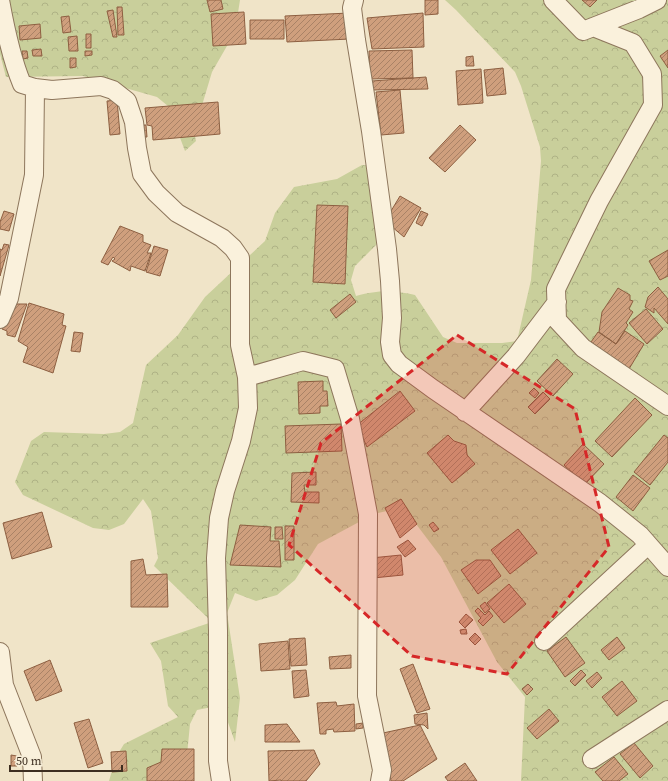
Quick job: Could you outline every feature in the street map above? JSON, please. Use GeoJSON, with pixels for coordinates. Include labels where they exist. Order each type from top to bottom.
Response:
{"type":"FeatureCollection","features":[{"type":"Feature","properties":{"kind":"street"},"geometry":{"type":"LineString","coordinates":[[0,0],[11,51],[22,84],[35,88],[52,90],[101,86],[113,90],[127,101],[134,122],[142,174],[151,187],[177,214],[222,238],[233,248],[240,258],[240,344],[247,377],[248,408],[241,441],[225,491],[219,518],[216,558],[218,631],[218,761],[221,781]]}},
{"type":"Feature","properties":{"kind":"street"},"geometry":{"type":"LineString","coordinates":[[354,0],[352,8],[356,40],[371,131],[387,249],[392,318],[390,342],[392,355],[399,364],[464,412],[553,469],[600,503],[640,535],[668,568]]}},
{"type":"Feature","properties":{"kind":"street"},"geometry":{"type":"LineString","coordinates":[[553,0],[583,31],[639,9],[657,0]]}},
{"type":"Feature","properties":{"kind":"street"},"geometry":{"type":"LineString","coordinates":[[593,27],[633,43],[652,74],[653,105],[599,202],[559,283],[556,290],[557,320],[583,348],[668,406]]}},
{"type":"Feature","properties":{"kind":"street"},"geometry":{"type":"LineString","coordinates":[[0,319],[9,298],[34,175],[35,88]]}},
{"type":"Feature","properties":{"kind":"street"},"geometry":{"type":"LineString","coordinates":[[464,412],[516,356],[556,302]]}},
{"type":"Feature","properties":{"kind":"street"},"geometry":{"type":"LineString","coordinates":[[247,377],[303,361],[335,369],[350,419],[368,514],[366,696],[382,770],[380,781]]}},
{"type":"Feature","properties":{"kind":"street"},"geometry":{"type":"LineString","coordinates":[[544,641],[648,545]]}},
{"type":"Feature","properties":{"kind":"street"},"geometry":{"type":"LineString","coordinates":[[0,652],[4,685],[32,758],[33,781]]}},
{"type":"Feature","properties":{"kind":"street"},"geometry":{"type":"LineString","coordinates":[[592,759],[668,710]]}},
{"type":"Feature","properties":{"kind":"highlighted area"},"geometry":{"type":"Polygon","coordinates":[[[457,335],[575,409],[609,547],[507,674],[412,656],[289,545],[321,443],[457,335]]]}},
{"type":"Feature","properties":{"kind":"green space"},"geometry":{"type":"Polygon","coordinates":[[[0,0],[240,0],[235,32],[212,72],[194,132],[196,141],[185,151],[168,106],[157,97],[83,76],[6,77],[0,54],[0,0]]]}},
{"type":"Feature","properties":{"kind":"green space"},"geometry":{"type":"Polygon","coordinates":[[[445,0],[668,0],[668,781],[521,781],[525,697],[497,662],[441,557],[413,520],[395,509],[374,514],[318,544],[295,580],[277,595],[256,601],[235,593],[227,613],[240,698],[235,742],[225,714],[212,707],[197,710],[190,724],[187,755],[189,781],[109,781],[116,757],[124,744],[178,717],[168,706],[161,661],[150,643],[212,622],[154,566],[158,558],[151,511],[143,499],[124,524],[109,530],[93,528],[23,495],[15,482],[31,441],[44,432],[104,434],[120,432],[133,423],[146,365],[178,335],[205,297],[265,241],[275,213],[294,187],[337,179],[362,165],[377,166],[377,244],[355,266],[351,280],[356,296],[385,291],[415,295],[443,337],[457,343],[502,343],[517,341],[531,280],[541,161],[540,147],[521,86],[515,72],[445,0]]]}},
{"type":"Feature","properties":{"kind":"building"},"geometry":{"type":"Polygon","coordinates":[[[207,0],[221,0],[223,9],[210,12],[207,0]]]}},
{"type":"Feature","properties":{"kind":"building"},"geometry":{"type":"Polygon","coordinates":[[[425,0],[438,0],[438,14],[425,15],[425,0]]]}},
{"type":"Feature","properties":{"kind":"building"},"geometry":{"type":"Polygon","coordinates":[[[582,0],[597,0],[590,7],[582,0]]]}},
{"type":"Feature","properties":{"kind":"building"},"geometry":{"type":"Polygon","coordinates":[[[117,7],[122,7],[124,35],[118,35],[117,7]]]}},
{"type":"Feature","properties":{"kind":"building"},"geometry":{"type":"Polygon","coordinates":[[[113,10],[117,37],[113,37],[107,11],[113,10]]]}},
{"type":"Feature","properties":{"kind":"building"},"geometry":{"type":"Polygon","coordinates":[[[244,12],[246,44],[213,46],[211,14],[244,12]]]}},
{"type":"Feature","properties":{"kind":"building"},"geometry":{"type":"Polygon","coordinates":[[[349,13],[350,39],[287,42],[285,16],[349,13]]]}},
{"type":"Feature","properties":{"kind":"building"},"geometry":{"type":"Polygon","coordinates":[[[423,13],[424,47],[372,49],[367,18],[423,13]]]}},
{"type":"Feature","properties":{"kind":"building"},"geometry":{"type":"Polygon","coordinates":[[[69,16],[71,32],[63,33],[61,17],[69,16]]]}},
{"type":"Feature","properties":{"kind":"building"},"geometry":{"type":"Polygon","coordinates":[[[250,20],[284,20],[284,39],[250,39],[250,20]]]}},
{"type":"Feature","properties":{"kind":"building"},"geometry":{"type":"Polygon","coordinates":[[[40,24],[41,38],[20,40],[19,26],[40,24]]]}},
{"type":"Feature","properties":{"kind":"building"},"geometry":{"type":"Polygon","coordinates":[[[86,34],[91,34],[91,48],[86,48],[86,34]]]}},
{"type":"Feature","properties":{"kind":"building"},"geometry":{"type":"Polygon","coordinates":[[[77,36],[78,51],[69,51],[68,37],[77,36]]]}},
{"type":"Feature","properties":{"kind":"building"},"geometry":{"type":"Polygon","coordinates":[[[41,49],[42,56],[33,56],[32,50],[41,49]]]}},
{"type":"Feature","properties":{"kind":"building"},"geometry":{"type":"Polygon","coordinates":[[[412,50],[413,78],[370,79],[369,51],[412,50]]]}},
{"type":"Feature","properties":{"kind":"building"},"geometry":{"type":"Polygon","coordinates":[[[668,50],[668,68],[660,56],[668,50]]]}},
{"type":"Feature","properties":{"kind":"building"},"geometry":{"type":"Polygon","coordinates":[[[22,51],[27,51],[28,58],[23,59],[22,51]]]}},
{"type":"Feature","properties":{"kind":"building"},"geometry":{"type":"Polygon","coordinates":[[[85,51],[92,51],[92,55],[85,56],[85,51]]]}},
{"type":"Feature","properties":{"kind":"building"},"geometry":{"type":"Polygon","coordinates":[[[473,56],[474,66],[466,66],[466,57],[473,56]]]}},
{"type":"Feature","properties":{"kind":"building"},"geometry":{"type":"Polygon","coordinates":[[[70,58],[76,58],[76,67],[70,68],[70,58]]]}},
{"type":"Feature","properties":{"kind":"building"},"geometry":{"type":"Polygon","coordinates":[[[503,68],[506,94],[487,96],[484,70],[503,68]]]}},
{"type":"Feature","properties":{"kind":"building"},"geometry":{"type":"Polygon","coordinates":[[[481,69],[483,103],[458,105],[456,71],[481,69]]]}},
{"type":"Feature","properties":{"kind":"building"},"geometry":{"type":"Polygon","coordinates":[[[426,77],[428,89],[372,90],[372,81],[426,77]]]}},
{"type":"Feature","properties":{"kind":"building"},"geometry":{"type":"Polygon","coordinates":[[[400,90],[404,133],[381,135],[376,92],[400,90]]]}},
{"type":"Feature","properties":{"kind":"building"},"geometry":{"type":"Polygon","coordinates":[[[117,100],[120,134],[110,135],[107,101],[117,100]]]}},
{"type":"Feature","properties":{"kind":"building"},"geometry":{"type":"Polygon","coordinates":[[[218,102],[220,134],[153,140],[152,126],[147,125],[145,108],[218,102]]]}},
{"type":"Feature","properties":{"kind":"building"},"geometry":{"type":"Polygon","coordinates":[[[139,125],[146,125],[147,137],[140,137],[139,125]]]}},
{"type":"Feature","properties":{"kind":"building"},"geometry":{"type":"Polygon","coordinates":[[[460,125],[476,140],[445,172],[429,158],[460,125]]]}},
{"type":"Feature","properties":{"kind":"building"},"geometry":{"type":"Polygon","coordinates":[[[400,196],[421,208],[404,237],[385,221],[400,196]]]}},
{"type":"Feature","properties":{"kind":"building"},"geometry":{"type":"Polygon","coordinates":[[[317,205],[348,206],[345,284],[313,282],[317,205]]]}},
{"type":"Feature","properties":{"kind":"building"},"geometry":{"type":"Polygon","coordinates":[[[4,211],[14,214],[9,231],[0,229],[0,222],[4,211]]]}},
{"type":"Feature","properties":{"kind":"building"},"geometry":{"type":"Polygon","coordinates":[[[421,211],[428,214],[422,226],[416,223],[421,211]]]}},
{"type":"Feature","properties":{"kind":"building"},"geometry":{"type":"Polygon","coordinates":[[[120,226],[143,235],[143,242],[151,245],[147,253],[151,253],[145,271],[131,266],[130,271],[112,261],[115,259],[113,257],[108,265],[101,262],[120,226]]]}},
{"type":"Feature","properties":{"kind":"building"},"geometry":{"type":"Polygon","coordinates":[[[4,244],[9,245],[0,276],[0,249],[2,250],[4,244]]]}},
{"type":"Feature","properties":{"kind":"building"},"geometry":{"type":"Polygon","coordinates":[[[154,246],[168,250],[160,276],[146,272],[154,246]]]}},
{"type":"Feature","properties":{"kind":"building"},"geometry":{"type":"Polygon","coordinates":[[[668,250],[668,276],[660,280],[649,261],[668,250]]]}},
{"type":"Feature","properties":{"kind":"building"},"geometry":{"type":"Polygon","coordinates":[[[658,287],[668,299],[668,324],[654,308],[654,313],[645,307],[648,297],[658,287]]]}},
{"type":"Feature","properties":{"kind":"building"},"geometry":{"type":"Polygon","coordinates":[[[618,288],[630,295],[630,300],[633,301],[629,309],[633,312],[626,323],[628,325],[616,344],[599,332],[602,312],[618,288]]]}},
{"type":"Feature","properties":{"kind":"building"},"geometry":{"type":"Polygon","coordinates":[[[350,294],[356,302],[336,318],[330,310],[350,294]]]}},
{"type":"Feature","properties":{"kind":"building"},"geometry":{"type":"Polygon","coordinates":[[[29,303],[64,314],[62,325],[66,326],[53,373],[23,362],[28,347],[18,341],[29,303]]]}},
{"type":"Feature","properties":{"kind":"building"},"geometry":{"type":"Polygon","coordinates":[[[12,304],[27,304],[15,337],[7,335],[7,331],[2,329],[12,304]]]}},
{"type":"Feature","properties":{"kind":"building"},"geometry":{"type":"Polygon","coordinates":[[[646,309],[663,329],[647,344],[629,323],[646,309]]]}},
{"type":"Feature","properties":{"kind":"building"},"geometry":{"type":"Polygon","coordinates":[[[625,331],[644,344],[629,369],[591,342],[598,332],[616,344],[625,331]]]}},
{"type":"Feature","properties":{"kind":"building"},"geometry":{"type":"Polygon","coordinates":[[[74,332],[83,333],[80,352],[71,351],[74,332]]]}},
{"type":"Feature","properties":{"kind":"building"},"geometry":{"type":"Polygon","coordinates":[[[557,359],[573,374],[553,396],[537,381],[557,359]]]}},
{"type":"Feature","properties":{"kind":"building"},"geometry":{"type":"Polygon","coordinates":[[[323,381],[323,391],[327,391],[328,406],[320,406],[320,413],[299,414],[298,382],[323,381]]]}},
{"type":"Feature","properties":{"kind":"building"},"geometry":{"type":"Polygon","coordinates":[[[534,388],[539,393],[535,398],[529,393],[534,388]]]}},
{"type":"Feature","properties":{"kind":"building"},"geometry":{"type":"Polygon","coordinates":[[[400,391],[415,411],[367,447],[357,425],[400,391]]]}},
{"type":"Feature","properties":{"kind":"building"},"geometry":{"type":"Polygon","coordinates":[[[543,392],[550,399],[535,414],[528,407],[543,392]]]}},
{"type":"Feature","properties":{"kind":"building"},"geometry":{"type":"Polygon","coordinates":[[[635,398],[652,415],[612,457],[595,441],[635,398]]]}},
{"type":"Feature","properties":{"kind":"building"},"geometry":{"type":"Polygon","coordinates":[[[341,424],[342,451],[286,453],[285,426],[341,424]]]}},
{"type":"Feature","properties":{"kind":"building"},"geometry":{"type":"Polygon","coordinates":[[[448,435],[454,441],[466,445],[467,455],[475,464],[452,483],[427,453],[448,435]]]}},
{"type":"Feature","properties":{"kind":"building"},"geometry":{"type":"Polygon","coordinates":[[[664,435],[668,438],[668,462],[650,485],[634,472],[664,435]]]}},
{"type":"Feature","properties":{"kind":"building"},"geometry":{"type":"Polygon","coordinates":[[[583,444],[604,464],[585,484],[564,465],[583,444]]]}},
{"type":"Feature","properties":{"kind":"building"},"geometry":{"type":"Polygon","coordinates":[[[316,472],[316,485],[304,485],[305,492],[319,492],[319,503],[291,502],[292,473],[316,472]]]}},
{"type":"Feature","properties":{"kind":"building"},"geometry":{"type":"Polygon","coordinates":[[[633,475],[650,488],[633,511],[616,497],[633,475]]]}},
{"type":"Feature","properties":{"kind":"building"},"geometry":{"type":"Polygon","coordinates":[[[401,499],[417,524],[400,538],[385,508],[401,499]]]}},
{"type":"Feature","properties":{"kind":"building"},"geometry":{"type":"Polygon","coordinates":[[[42,512],[52,547],[12,559],[3,523],[42,512]]]}},
{"type":"Feature","properties":{"kind":"building"},"geometry":{"type":"Polygon","coordinates":[[[433,522],[439,529],[434,532],[429,525],[433,522]]]}},
{"type":"Feature","properties":{"kind":"building"},"geometry":{"type":"Polygon","coordinates":[[[240,525],[271,527],[270,541],[279,541],[281,567],[230,565],[240,525]]]}},
{"type":"Feature","properties":{"kind":"building"},"geometry":{"type":"Polygon","coordinates":[[[285,526],[294,526],[294,560],[285,560],[285,526]]]}},
{"type":"Feature","properties":{"kind":"building"},"geometry":{"type":"Polygon","coordinates":[[[275,527],[282,527],[283,539],[275,539],[275,527]]]}},
{"type":"Feature","properties":{"kind":"building"},"geometry":{"type":"Polygon","coordinates":[[[518,529],[537,553],[510,574],[491,550],[518,529]]]}},
{"type":"Feature","properties":{"kind":"building"},"geometry":{"type":"Polygon","coordinates":[[[408,540],[416,549],[405,557],[397,547],[408,540]]]}},
{"type":"Feature","properties":{"kind":"building"},"geometry":{"type":"Polygon","coordinates":[[[401,555],[403,575],[373,578],[371,558],[401,555]]]}},
{"type":"Feature","properties":{"kind":"building"},"geometry":{"type":"Polygon","coordinates":[[[143,559],[146,575],[167,574],[168,607],[131,607],[131,561],[143,559]]]}},
{"type":"Feature","properties":{"kind":"building"},"geometry":{"type":"Polygon","coordinates":[[[476,560],[490,560],[501,576],[478,594],[461,570],[476,560]]]}},
{"type":"Feature","properties":{"kind":"building"},"geometry":{"type":"Polygon","coordinates":[[[509,584],[526,604],[504,623],[487,603],[509,584]]]}},
{"type":"Feature","properties":{"kind":"building"},"geometry":{"type":"Polygon","coordinates":[[[485,602],[490,609],[485,613],[480,606],[485,602]]]}},
{"type":"Feature","properties":{"kind":"building"},"geometry":{"type":"Polygon","coordinates":[[[478,608],[485,615],[489,611],[493,616],[483,626],[478,621],[481,618],[475,611],[478,608]]]}},
{"type":"Feature","properties":{"kind":"building"},"geometry":{"type":"Polygon","coordinates":[[[466,614],[473,620],[465,628],[459,622],[466,614]]]}},
{"type":"Feature","properties":{"kind":"building"},"geometry":{"type":"Polygon","coordinates":[[[466,629],[467,634],[461,634],[460,630],[466,629]]]}},
{"type":"Feature","properties":{"kind":"building"},"geometry":{"type":"Polygon","coordinates":[[[475,633],[481,639],[475,645],[469,639],[475,633]]]}},
{"type":"Feature","properties":{"kind":"building"},"geometry":{"type":"Polygon","coordinates":[[[566,637],[585,663],[565,677],[547,651],[566,637]]]}},
{"type":"Feature","properties":{"kind":"building"},"geometry":{"type":"Polygon","coordinates":[[[617,637],[625,648],[609,660],[601,650],[617,637]]]}},
{"type":"Feature","properties":{"kind":"building"},"geometry":{"type":"Polygon","coordinates":[[[305,638],[307,665],[291,666],[289,639],[305,638]]]}},
{"type":"Feature","properties":{"kind":"building"},"geometry":{"type":"Polygon","coordinates":[[[288,641],[290,669],[261,671],[259,644],[288,641]]]}},
{"type":"Feature","properties":{"kind":"building"},"geometry":{"type":"Polygon","coordinates":[[[351,655],[351,668],[330,669],[329,657],[351,655]]]}},
{"type":"Feature","properties":{"kind":"building"},"geometry":{"type":"Polygon","coordinates":[[[50,660],[62,691],[36,701],[24,671],[50,660]]]}},
{"type":"Feature","properties":{"kind":"building"},"geometry":{"type":"Polygon","coordinates":[[[413,664],[430,709],[417,713],[400,669],[413,664]]]}},
{"type":"Feature","properties":{"kind":"building"},"geometry":{"type":"Polygon","coordinates":[[[306,670],[309,696],[294,698],[292,671],[306,670]]]}},
{"type":"Feature","properties":{"kind":"building"},"geometry":{"type":"Polygon","coordinates":[[[581,670],[586,675],[575,686],[570,681],[581,670]]]}},
{"type":"Feature","properties":{"kind":"building"},"geometry":{"type":"Polygon","coordinates":[[[597,672],[602,678],[592,688],[586,681],[597,672]]]}},
{"type":"Feature","properties":{"kind":"building"},"geometry":{"type":"Polygon","coordinates":[[[622,681],[637,701],[617,716],[602,697],[622,681]]]}},
{"type":"Feature","properties":{"kind":"building"},"geometry":{"type":"Polygon","coordinates":[[[528,684],[533,689],[527,695],[522,689],[528,684]]]}},
{"type":"Feature","properties":{"kind":"building"},"geometry":{"type":"Polygon","coordinates":[[[336,702],[337,706],[354,704],[355,731],[334,732],[333,729],[326,730],[326,734],[320,734],[317,703],[336,702]]]}},
{"type":"Feature","properties":{"kind":"building"},"geometry":{"type":"Polygon","coordinates":[[[549,709],[559,721],[537,739],[527,728],[549,709]]]}},
{"type":"Feature","properties":{"kind":"building"},"geometry":{"type":"Polygon","coordinates":[[[427,713],[428,729],[424,725],[415,724],[414,715],[427,713]]]}},
{"type":"Feature","properties":{"kind":"building"},"geometry":{"type":"Polygon","coordinates":[[[89,719],[103,763],[88,768],[74,723],[89,719]]]}},
{"type":"Feature","properties":{"kind":"building"},"geometry":{"type":"Polygon","coordinates":[[[363,723],[363,728],[356,729],[356,724],[363,723]]]}},
{"type":"Feature","properties":{"kind":"building"},"geometry":{"type":"Polygon","coordinates":[[[287,724],[300,742],[265,742],[265,725],[287,724]]]}},
{"type":"Feature","properties":{"kind":"building"},"geometry":{"type":"Polygon","coordinates":[[[420,725],[437,759],[403,781],[391,781],[383,733],[420,725]]]}},
{"type":"Feature","properties":{"kind":"building"},"geometry":{"type":"Polygon","coordinates":[[[634,743],[653,766],[640,778],[620,754],[634,743]]]}},
{"type":"Feature","properties":{"kind":"building"},"geometry":{"type":"Polygon","coordinates":[[[162,749],[194,749],[194,781],[147,781],[147,768],[161,762],[162,749]]]}},
{"type":"Feature","properties":{"kind":"building"},"geometry":{"type":"Polygon","coordinates":[[[314,750],[320,764],[306,781],[269,781],[268,751],[314,750]]]}},
{"type":"Feature","properties":{"kind":"building"},"geometry":{"type":"Polygon","coordinates":[[[126,751],[127,771],[112,772],[111,752],[126,751]]]}},
{"type":"Feature","properties":{"kind":"building"},"geometry":{"type":"Polygon","coordinates":[[[11,755],[17,756],[17,766],[11,766],[11,755]]]}},
{"type":"Feature","properties":{"kind":"building"},"geometry":{"type":"Polygon","coordinates":[[[614,757],[628,774],[619,781],[603,781],[595,772],[614,757]]]}},
{"type":"Feature","properties":{"kind":"building"},"geometry":{"type":"Polygon","coordinates":[[[465,763],[477,781],[448,781],[445,777],[465,763]]]}}]}
